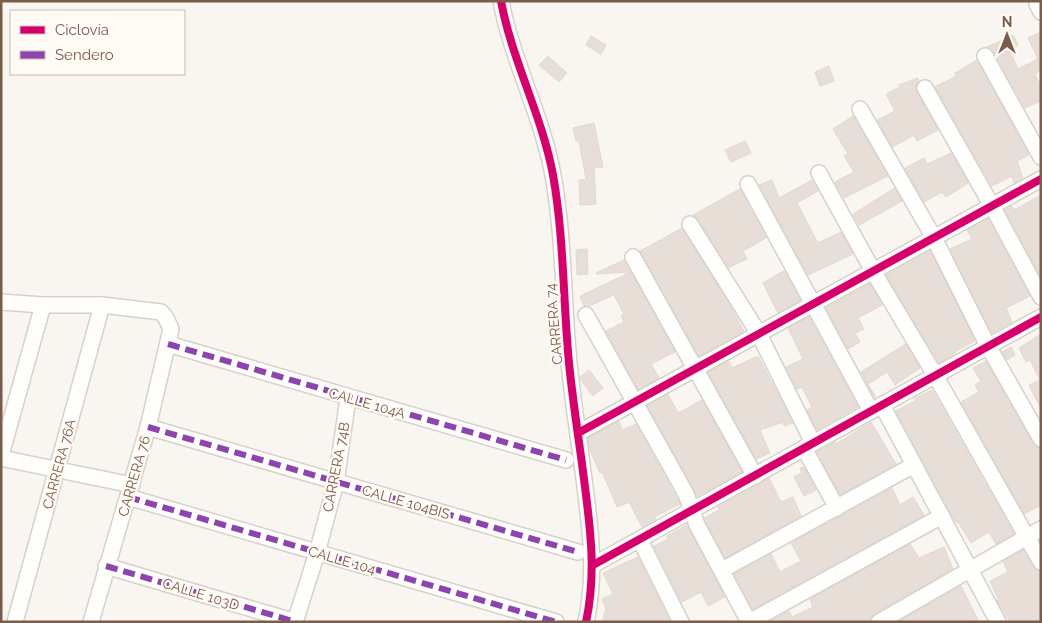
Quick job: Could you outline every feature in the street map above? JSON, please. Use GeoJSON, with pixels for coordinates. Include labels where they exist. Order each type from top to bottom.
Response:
{"type":"FeatureCollection","features":[{"type":"Feature","properties":{"kind":"street","name":"CARRERA 74"},"geometry":{"type":"LineString","coordinates":[[501,1],[507,30],[536,113],[553,174],[559,224],[569,364],[592,541],[593,565],[586,622]]}},
{"type":"Feature","properties":{"kind":"street"},"geometry":{"type":"LineString","coordinates":[[985,56],[1041,157]]}},
{"type":"Feature","properties":{"kind":"street"},"geometry":{"type":"LineString","coordinates":[[925,88],[1041,297]]}},
{"type":"Feature","properties":{"kind":"street"},"geometry":{"type":"LineString","coordinates":[[860,110],[934,238],[988,346],[1041,440]]}},
{"type":"Feature","properties":{"kind":"street"},"geometry":{"type":"LineString","coordinates":[[819,173],[872,272],[935,376],[1041,562]]}},
{"type":"Feature","properties":{"kind":"street"},"geometry":{"type":"LineString","coordinates":[[578,433],[1041,179]]}},
{"type":"Feature","properties":{"kind":"street"},"geometry":{"type":"LineString","coordinates":[[748,184],[813,304],[876,408],[914,465],[998,622]]}},
{"type":"Feature","properties":{"kind":"street"},"geometry":{"type":"LineString","coordinates":[[690,224],[759,334],[838,508]]}},
{"type":"Feature","properties":{"kind":"street"},"geometry":{"type":"LineString","coordinates":[[634,256],[755,476]]}},
{"type":"Feature","properties":{"kind":"street"},"geometry":{"type":"LineString","coordinates":[[1,302],[43,305],[102,305]]}},
{"type":"Feature","properties":{"kind":"street"},"geometry":{"type":"LineString","coordinates":[[1,457],[43,305]]}},
{"type":"Feature","properties":{"kind":"street","name":"CARRERA 76"},"geometry":{"type":"LineString","coordinates":[[91,622],[148,427],[171,328],[161,312],[102,305]]}},
{"type":"Feature","properties":{"kind":"street","name":"CARRERA 76A"},"geometry":{"type":"LineString","coordinates":[[15,622],[102,305]]}},
{"type":"Feature","properties":{"kind":"street"},"geometry":{"type":"LineString","coordinates":[[586,315],[686,494],[697,526],[749,622],[942,516]]}},
{"type":"Feature","properties":{"kind":"street"},"geometry":{"type":"LineString","coordinates":[[593,565],[1041,316]]}},
{"type":"Feature","properties":{"kind":"street","name":"CALLE 104A"},"geometry":{"type":"LineString","coordinates":[[168,344],[566,460]]}},
{"type":"Feature","properties":{"kind":"street","name":"CARRERA 74B"},"geometry":{"type":"LineString","coordinates":[[295,622],[336,482],[348,398]]}},
{"type":"Feature","properties":{"kind":"street","name":"CALLE 104BIS"},"geometry":{"type":"LineString","coordinates":[[148,427],[578,552]]}},
{"type":"Feature","properties":{"kind":"street","name":"CALLE 104"},"geometry":{"type":"LineString","coordinates":[[1,457],[57,470],[130,491],[317,552],[556,622]]}},
{"type":"Feature","properties":{"kind":"street"},"geometry":{"type":"LineString","coordinates":[[722,570],[914,465]]}},
{"type":"Feature","properties":{"kind":"street"},"geometry":{"type":"LineString","coordinates":[[879,622],[1041,529]]}},
{"type":"Feature","properties":{"kind":"street"},"geometry":{"type":"LineString","coordinates":[[640,540],[681,622]]}},
{"type":"Feature","properties":{"kind":"street","name":"CALLE 103D"},"geometry":{"type":"LineString","coordinates":[[106,566],[295,622]]}},
{"type":"Feature","properties":{"kind":"building"},"geometry":{"type":"Polygon","coordinates":[[[1041,32],[1041,70],[1035,74],[1041,87],[1041,101],[1025,108],[993,51],[987,47],[1013,35],[1018,45],[1009,49],[1018,69],[1038,59],[1028,38],[1041,32]]]}},
{"type":"Feature","properties":{"kind":"building"},"geometry":{"type":"Polygon","coordinates":[[[591,36],[606,45],[601,54],[586,45],[591,36]]]}},
{"type":"Feature","properties":{"kind":"building"},"geometry":{"type":"Polygon","coordinates":[[[548,56],[567,73],[559,82],[539,65],[548,56]]]}},
{"type":"Feature","properties":{"kind":"building"},"geometry":{"type":"Polygon","coordinates":[[[977,60],[1029,155],[1017,161],[1023,178],[1014,183],[1012,176],[992,186],[935,87],[956,76],[955,73],[977,60]]]}},
{"type":"Feature","properties":{"kind":"building"},"geometry":{"type":"Polygon","coordinates":[[[829,66],[834,81],[820,86],[815,72],[829,66]]]}},
{"type":"Feature","properties":{"kind":"building"},"geometry":{"type":"Polygon","coordinates":[[[918,78],[917,92],[938,130],[917,141],[914,135],[892,147],[877,120],[895,111],[886,94],[900,87],[899,85],[918,78]]]}},
{"type":"Feature","properties":{"kind":"building"},"geometry":{"type":"Polygon","coordinates":[[[853,116],[888,176],[844,198],[835,182],[854,172],[844,156],[848,154],[833,129],[853,116]]]}},
{"type":"Feature","properties":{"kind":"building"},"geometry":{"type":"Polygon","coordinates":[[[594,123],[603,167],[594,168],[596,204],[580,205],[579,180],[586,179],[579,141],[576,141],[573,128],[594,123]]]}},
{"type":"Feature","properties":{"kind":"building"},"geometry":{"type":"Polygon","coordinates":[[[745,141],[751,153],[731,162],[725,150],[745,141]]]}},
{"type":"Feature","properties":{"kind":"building"},"geometry":{"type":"Polygon","coordinates":[[[951,153],[968,183],[946,197],[942,192],[924,202],[905,168],[924,158],[927,164],[951,153]]]}},
{"type":"Feature","properties":{"kind":"building"},"geometry":{"type":"Polygon","coordinates":[[[772,180],[779,198],[812,180],[818,191],[797,203],[818,243],[841,232],[853,254],[808,275],[759,185],[772,180]]]}},
{"type":"Feature","properties":{"kind":"building"},"geometry":{"type":"Polygon","coordinates":[[[895,188],[902,201],[859,225],[853,214],[895,188]]]}},
{"type":"Feature","properties":{"kind":"building"},"geometry":{"type":"Polygon","coordinates":[[[740,189],[766,238],[743,251],[747,259],[728,268],[698,219],[693,215],[740,189]]]}},
{"type":"Feature","properties":{"kind":"building"},"geometry":{"type":"Polygon","coordinates":[[[1041,195],[1041,277],[1005,210],[1012,206],[1014,210],[1041,195]]]}},
{"type":"Feature","properties":{"kind":"building"},"geometry":{"type":"Polygon","coordinates":[[[988,219],[1030,296],[1006,308],[1012,322],[992,333],[950,249],[972,239],[967,230],[988,219]]]}},
{"type":"Feature","properties":{"kind":"building"},"geometry":{"type":"Polygon","coordinates":[[[682,228],[744,331],[699,356],[640,251],[682,228]]]}},
{"type":"Feature","properties":{"kind":"building"},"geometry":{"type":"Polygon","coordinates":[[[587,249],[588,274],[577,275],[576,250],[587,249]]]}},
{"type":"Feature","properties":{"kind":"building"},"geometry":{"type":"Polygon","coordinates":[[[930,251],[975,341],[954,352],[955,354],[939,363],[886,275],[930,251]]]}},
{"type":"Feature","properties":{"kind":"building"},"geometry":{"type":"Polygon","coordinates":[[[624,260],[630,272],[596,274],[596,273],[624,260]]]}},
{"type":"Feature","properties":{"kind":"building"},"geometry":{"type":"Polygon","coordinates":[[[784,271],[800,300],[778,313],[763,283],[784,271]]]}},
{"type":"Feature","properties":{"kind":"building"},"geometry":{"type":"Polygon","coordinates":[[[631,272],[675,352],[651,364],[659,378],[638,389],[606,331],[624,322],[621,316],[624,314],[614,295],[589,306],[584,306],[580,296],[631,272]]]}},
{"type":"Feature","properties":{"kind":"building"},"geometry":{"type":"Polygon","coordinates":[[[870,284],[882,305],[858,318],[864,329],[855,333],[860,342],[848,349],[826,308],[870,284]]]}},
{"type":"Feature","properties":{"kind":"building"},"geometry":{"type":"Polygon","coordinates":[[[809,317],[858,407],[817,430],[807,410],[812,407],[802,387],[797,389],[786,367],[803,359],[788,328],[809,317]]]}},
{"type":"Feature","properties":{"kind":"building"},"geometry":{"type":"Polygon","coordinates":[[[1041,334],[1041,409],[1029,385],[1040,380],[1030,360],[1026,362],[1019,348],[1041,334]]]}},
{"type":"Feature","properties":{"kind":"building"},"geometry":{"type":"Polygon","coordinates":[[[906,344],[920,368],[895,385],[887,372],[868,384],[875,398],[861,372],[906,344]]]}},
{"type":"Feature","properties":{"kind":"building"},"geometry":{"type":"Polygon","coordinates":[[[1011,347],[1015,355],[1007,360],[1002,352],[1011,347]]]}},
{"type":"Feature","properties":{"kind":"building"},"geometry":{"type":"Polygon","coordinates":[[[758,356],[793,423],[784,426],[783,422],[760,430],[770,453],[756,459],[708,372],[728,361],[732,368],[758,356]]]}},
{"type":"Feature","properties":{"kind":"building"},"geometry":{"type":"Polygon","coordinates":[[[986,361],[1033,444],[1041,448],[1041,505],[1024,514],[961,402],[979,392],[975,385],[981,381],[973,368],[986,361]]]}},
{"type":"Feature","properties":{"kind":"building"},"geometry":{"type":"Polygon","coordinates":[[[589,370],[603,388],[593,396],[580,379],[589,370]]]}},
{"type":"Feature","properties":{"kind":"building"},"geometry":{"type":"Polygon","coordinates":[[[932,390],[1014,534],[996,544],[989,532],[971,543],[952,516],[896,411],[932,390]]]}},
{"type":"Feature","properties":{"kind":"building"},"geometry":{"type":"Polygon","coordinates":[[[668,394],[678,413],[702,400],[742,472],[697,496],[647,406],[668,394]]]}},
{"type":"Feature","properties":{"kind":"building"},"geometry":{"type":"Polygon","coordinates":[[[619,421],[622,430],[636,424],[680,504],[654,517],[656,520],[642,527],[629,502],[617,507],[589,448],[588,438],[619,421]]]}},
{"type":"Feature","properties":{"kind":"building"},"geometry":{"type":"Polygon","coordinates":[[[871,422],[896,464],[840,495],[817,452],[835,442],[836,444],[871,422]]]}},
{"type":"Feature","properties":{"kind":"building"},"geometry":{"type":"Polygon","coordinates":[[[804,467],[816,490],[804,496],[794,477],[802,473],[800,468],[804,467]]]}},
{"type":"Feature","properties":{"kind":"building"},"geometry":{"type":"Polygon","coordinates":[[[769,478],[781,502],[793,497],[801,516],[725,558],[704,518],[719,510],[718,507],[769,478]]]}},
{"type":"Feature","properties":{"kind":"building"},"geometry":{"type":"Polygon","coordinates":[[[892,488],[900,505],[913,497],[924,515],[753,609],[734,574],[771,554],[780,572],[801,561],[791,543],[892,488]]]}},
{"type":"Feature","properties":{"kind":"building"},"geometry":{"type":"Polygon","coordinates":[[[687,525],[725,597],[708,606],[701,592],[682,602],[654,546],[668,539],[667,536],[687,525]]]}},
{"type":"Feature","properties":{"kind":"building"},"geometry":{"type":"Polygon","coordinates":[[[910,544],[919,558],[944,547],[953,569],[874,614],[870,622],[769,622],[789,611],[792,617],[813,607],[810,599],[910,544]]]}},
{"type":"Feature","properties":{"kind":"building"},"geometry":{"type":"Polygon","coordinates":[[[1023,550],[1033,567],[1041,571],[1041,622],[1010,622],[997,600],[990,581],[1008,572],[1003,561],[1023,550]]]}},
{"type":"Feature","properties":{"kind":"building"},"geometry":{"type":"Polygon","coordinates":[[[638,557],[670,622],[602,622],[606,609],[602,599],[613,594],[603,573],[638,557]]]}},
{"type":"Feature","properties":{"kind":"building"},"geometry":{"type":"Polygon","coordinates":[[[961,586],[979,622],[898,622],[961,586]]]}},
{"type":"Feature","properties":{"kind":"marked path"},"geometry":{"type":"LineString","coordinates":[[168,344],[566,460]]}},
{"type":"Feature","properties":{"kind":"marked path"},"geometry":{"type":"LineString","coordinates":[[148,427],[578,552]]}},
{"type":"Feature","properties":{"kind":"marked path"},"geometry":{"type":"LineString","coordinates":[[128,497],[556,622]]}},
{"type":"Feature","properties":{"kind":"marked path"},"geometry":{"type":"LineString","coordinates":[[106,566],[296,622]]}},
{"type":"Feature","properties":{"kind":"cycle path"},"geometry":{"type":"LineString","coordinates":[[501,1],[512,45],[542,131],[557,198],[572,394],[591,538],[591,588],[586,622]]}},
{"type":"Feature","properties":{"kind":"cycle path"},"geometry":{"type":"LineString","coordinates":[[578,433],[1041,179]]}},
{"type":"Feature","properties":{"kind":"cycle path"},"geometry":{"type":"LineString","coordinates":[[593,565],[1041,317]]}}]}
